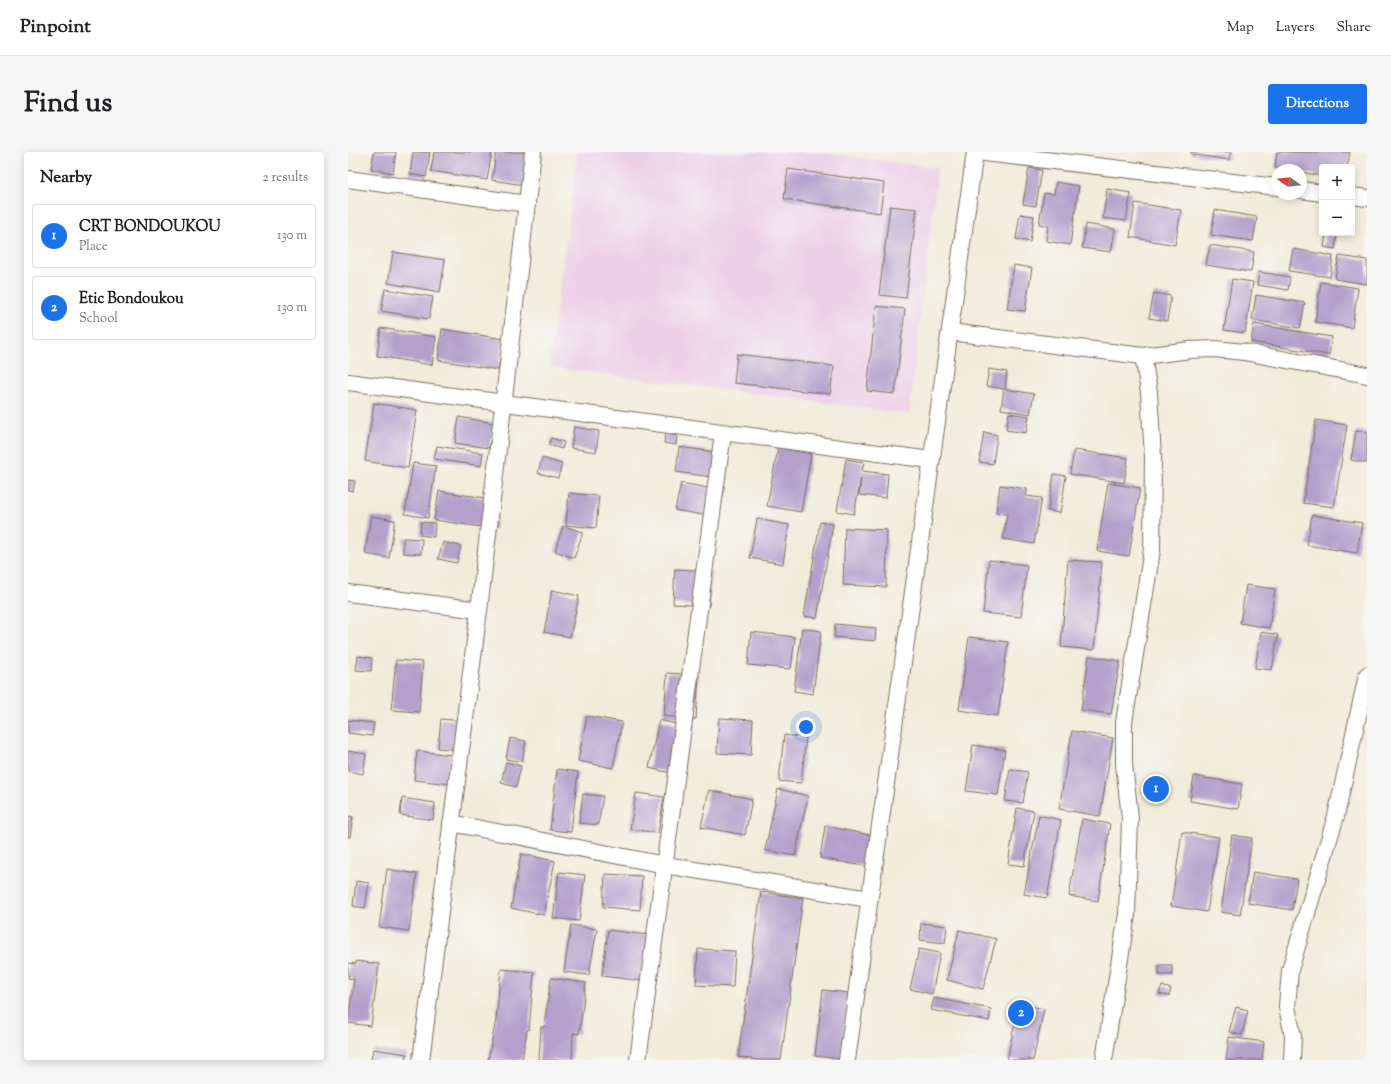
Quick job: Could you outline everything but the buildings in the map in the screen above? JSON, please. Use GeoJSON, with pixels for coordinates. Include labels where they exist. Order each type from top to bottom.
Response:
{"type":"FeatureCollection","features":[{"type":"Feature","properties":{"kind":"street"},"geometry":{"type":"LineString","coordinates":[[421,1060],[479,610],[533,152]]}},
{"type":"Feature","properties":{"kind":"street"},"geometry":{"type":"LineString","coordinates":[[847,1060],[975,152],[1271,186]]}},
{"type":"Feature","properties":{"kind":"street"},"geometry":{"type":"LineString","coordinates":[[348,179],[527,204]]}},
{"type":"Feature","properties":{"kind":"street"},"geometry":{"type":"LineString","coordinates":[[1307,191],[1319,193]]}},
{"type":"Feature","properties":{"kind":"street"},"geometry":{"type":"LineString","coordinates":[[1355,196],[1367,198]]}},
{"type":"Feature","properties":{"kind":"street"},"geometry":{"type":"LineString","coordinates":[[950,332],[1142,356],[1190,350],[1215,349],[1244,352],[1367,375]]}},
{"type":"Feature","properties":{"kind":"street"},"geometry":{"type":"LineString","coordinates":[[1104,1060],[1127,914],[1130,818],[1124,764],[1124,722],[1152,550],[1153,457],[1149,392],[1142,356]]}},
{"type":"Feature","properties":{"kind":"street"},"geometry":{"type":"LineString","coordinates":[[348,382],[931,460]]}},
{"type":"Feature","properties":{"kind":"street"},"geometry":{"type":"LineString","coordinates":[[638,1060],[723,433]]}},
{"type":"Feature","properties":{"kind":"street"},"geometry":{"type":"LineString","coordinates":[[348,593],[479,610]]}},
{"type":"Feature","properties":{"kind":"street"},"geometry":{"type":"LineString","coordinates":[[1292,1060],[1294,1036],[1287,1006],[1290,970],[1336,816],[1367,675]]}},
{"type":"Feature","properties":{"kind":"street"},"geometry":{"type":"LineString","coordinates":[[451,823],[665,865],[869,899]]}},
{"type":"Feature","properties":{"kind":"shaded area"},"geometry":{"type":"Polygon","coordinates":[[[578,152],[816,152],[938,168],[909,414],[549,367],[578,152]]]}},
{"type":"Feature","properties":{"kind":"place","name":"CRT BONDOUKOU"},"geometry":{"type":"Point","coordinates":[1156,789]}},
{"type":"Feature","properties":{"kind":"place","name":"Etic Bondoukou"},"geometry":{"type":"Point","coordinates":[1021,1013]}}]}
